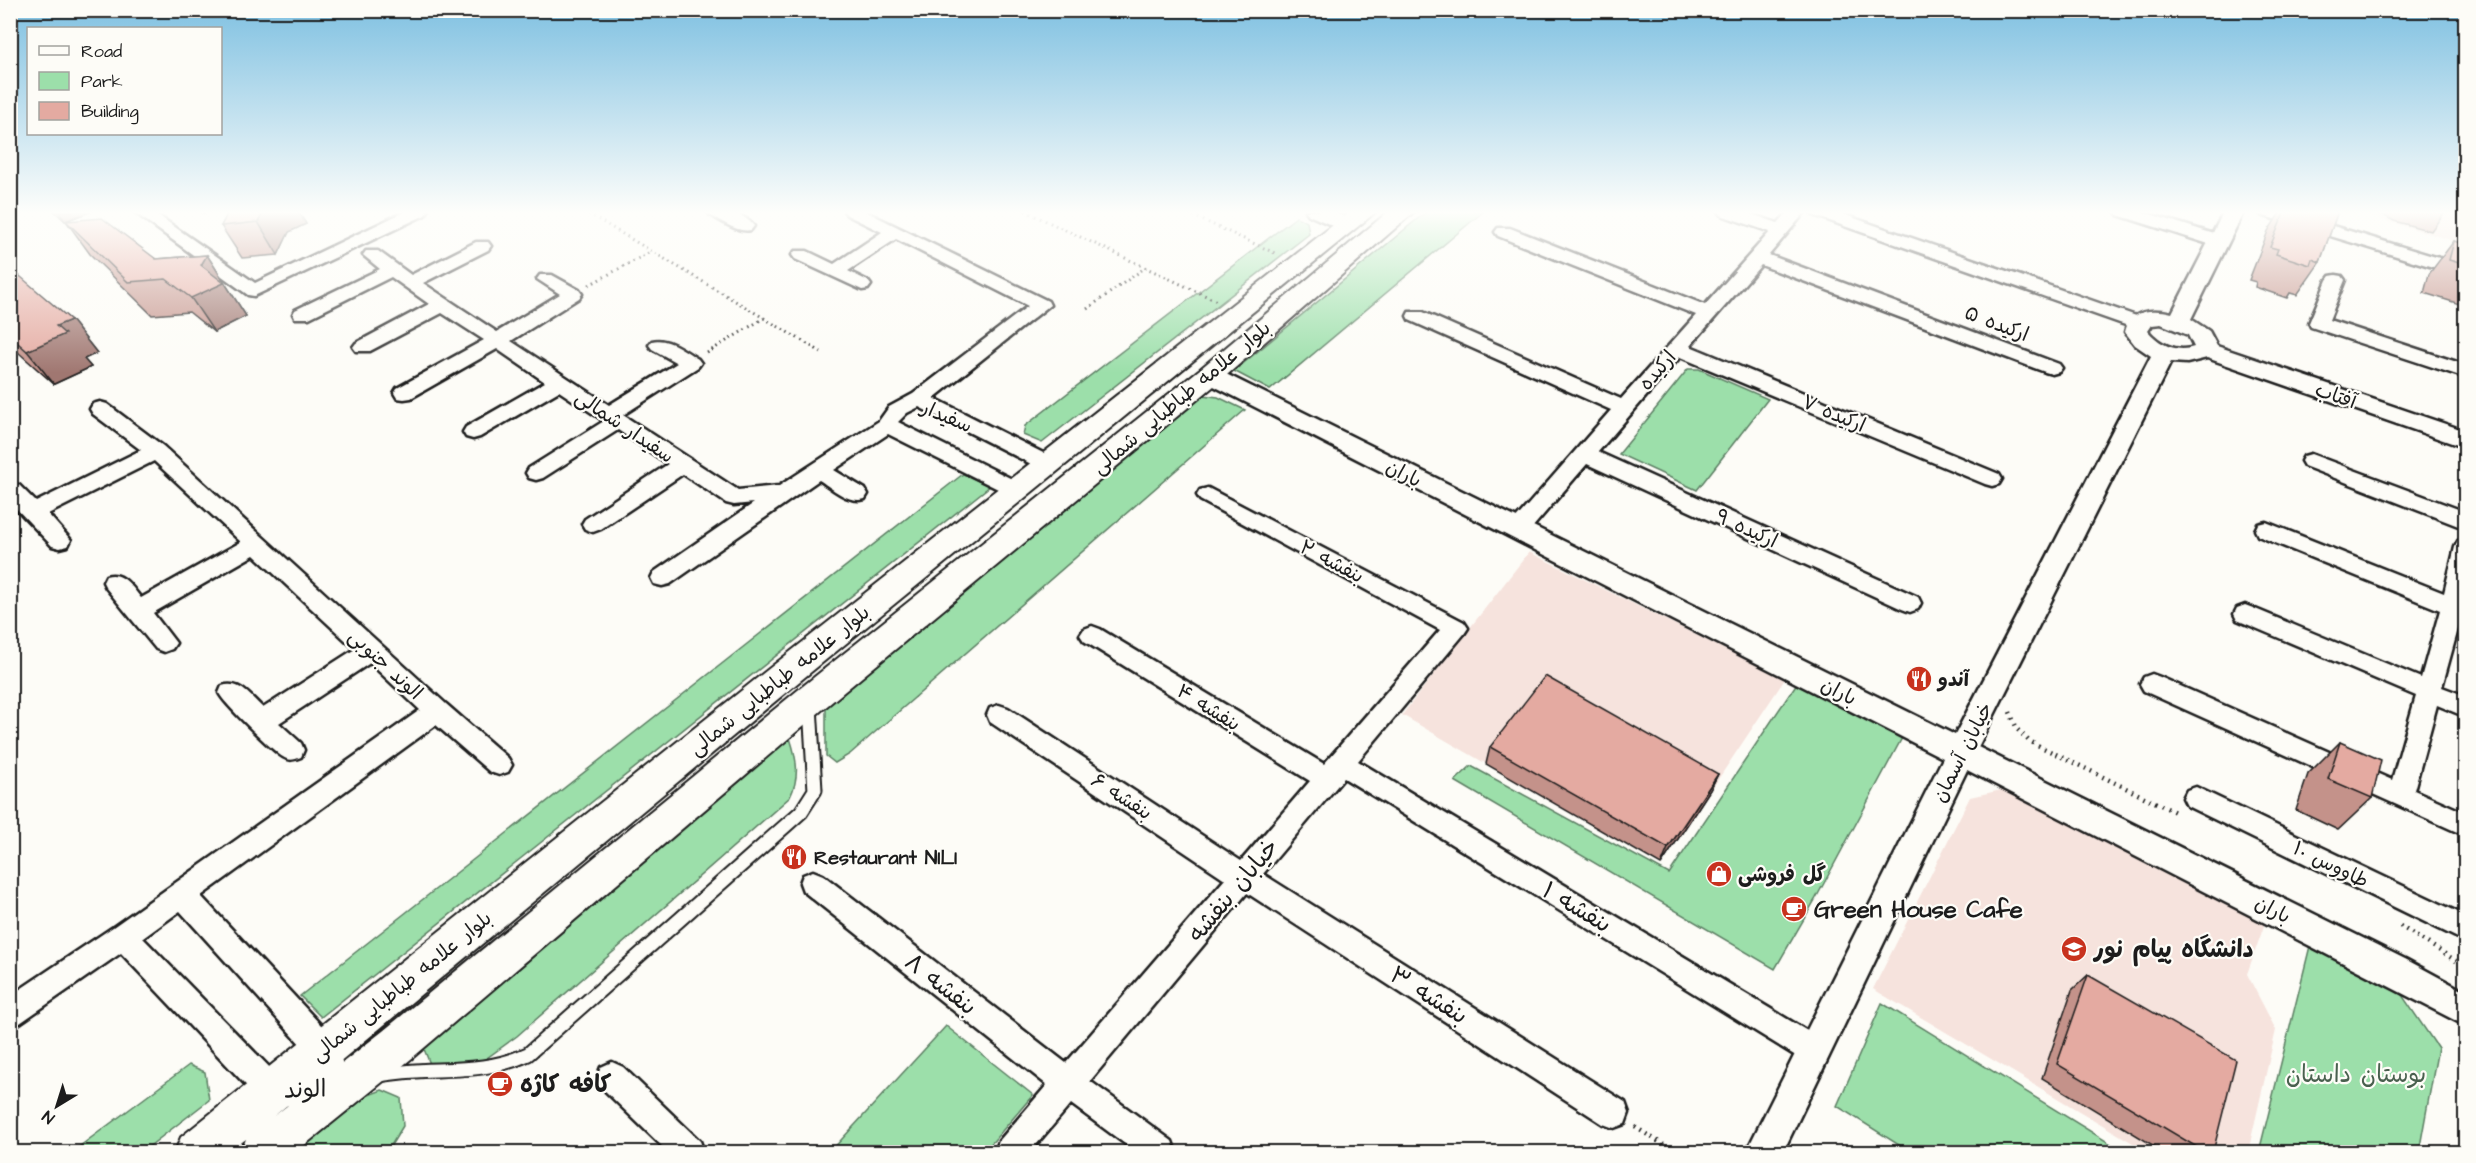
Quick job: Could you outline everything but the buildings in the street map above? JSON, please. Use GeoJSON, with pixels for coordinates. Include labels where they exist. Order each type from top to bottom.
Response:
{"type":"FeatureCollection","features":[{"type":"Feature","properties":{"kind":"main road","name":"بلوار علامه طباطبایی شمالی"},"geometry":{"type":"LineString","coordinates":[[196,1152],[783,676],[1297,265]]}},
{"type":"Feature","properties":{"kind":"main road","name":"بلوار علامه طباطبایی شمالی"},"geometry":{"type":"LineString","coordinates":[[262,1152],[337,1090],[397,1045],[810,700],[1210,375],[1338,265]]}},
{"type":"Feature","properties":{"kind":"street"},"geometry":{"type":"LineString","coordinates":[[218,265],[254,291],[306,265]]}},
{"type":"Feature","properties":{"kind":"street","name":"سفیدار شمالی"},"geometry":{"type":"LineString","coordinates":[[386,265],[734,498],[784,493],[887,425]]}},
{"type":"Feature","properties":{"kind":"street"},"geometry":{"type":"LineString","coordinates":[[410,283],[444,265]]}},
{"type":"Feature","properties":{"kind":"street"},"geometry":{"type":"LineString","coordinates":[[821,265],[862,285]]}},
{"type":"Feature","properties":{"kind":"street"},"geometry":{"type":"LineString","coordinates":[[834,272],[844,265]]}},
{"type":"Feature","properties":{"kind":"street"},"geometry":{"type":"LineString","coordinates":[[920,399],[1041,305],[962,265]]}},
{"type":"Feature","properties":{"kind":"street"},"geometry":{"type":"LineString","coordinates":[[1588,265],[1708,313]]}},
{"type":"Feature","properties":{"kind":"street","name":"ارکیده"},"geometry":{"type":"LineString","coordinates":[[1517,530],[1750,265]]}},
{"type":"Feature","properties":{"kind":"street","name":"ارکیده ۵"},"geometry":{"type":"LineString","coordinates":[[1779,265],[2052,368]]}},
{"type":"Feature","properties":{"kind":"street"},"geometry":{"type":"LineString","coordinates":[[1975,265],[2138,323]]}},
{"type":"Feature","properties":{"kind":"street"},"geometry":{"type":"LineString","coordinates":[[2179,321],[2206,265]]}},
{"type":"Feature","properties":{"kind":"street"},"geometry":{"type":"LineString","coordinates":[[2444,265],[2466,272]]}},
{"type":"Feature","properties":{"kind":"street"},"geometry":{"type":"LineString","coordinates":[[302,314],[392,270]]}},
{"type":"Feature","properties":{"kind":"street"},"geometry":{"type":"LineString","coordinates":[[404,393],[497,341],[573,294],[546,279]]}},
{"type":"Feature","properties":{"kind":"street"},"geometry":{"type":"LineString","coordinates":[[2336,280],[2318,323],[2466,372]]}},
{"type":"Feature","properties":{"kind":"street"},"geometry":{"type":"LineString","coordinates":[[363,347],[442,305]]}},
{"type":"Feature","properties":{"kind":"street"},"geometry":{"type":"LineString","coordinates":[[1416,316],[1624,408]]}},
{"type":"Feature","properties":{"kind":"street"},"geometry":{"type":"LineString","coordinates":[[2161,317],[2179,321],[2195,329],[2206,341],[2206,350],[2195,357],[2178,357],[2164,353],[2143,341],[2136,332],[2138,323],[2146,318],[2161,317]]}},
{"type":"Feature","properties":{"kind":"street"},"geometry":{"type":"LineString","coordinates":[[536,473],[691,363],[659,345]]}},
{"type":"Feature","properties":{"kind":"street","name":"ارکیده ۷"},"geometry":{"type":"LineString","coordinates":[[1677,348],[1992,478]]}},
{"type":"Feature","properties":{"kind":"street","name":"آفتاب"},"geometry":{"type":"LineString","coordinates":[[2206,350],[2466,440]]}},
{"type":"Feature","properties":{"kind":"street","name":"خیابان آسمان"},"geometry":{"type":"LineString","coordinates":[[1764,1152],[1961,752],[2164,353]]}},
{"type":"Feature","properties":{"kind":"street","name":"باران"},"geometry":{"type":"LineString","coordinates":[[1210,375],[2385,965],[2466,1010]]}},
{"type":"Feature","properties":{"kind":"street"},"geometry":{"type":"LineString","coordinates":[[474,432],[558,382]]}},
{"type":"Feature","properties":{"kind":"street","name":"سفیدار"},"geometry":{"type":"LineString","coordinates":[[1017,489],[887,425],[890,416],[902,406],[920,399],[1048,464]]}},
{"type":"Feature","properties":{"kind":"street","name":"الوند جنوبی"},"geometry":{"type":"LineString","coordinates":[[10,1013],[123,936],[436,711],[156,451],[100,409]]}},
{"type":"Feature","properties":{"kind":"street"},"geometry":{"type":"LineString","coordinates":[[33,512],[156,451]]}},
{"type":"Feature","properties":{"kind":"street","name":"ارکیده ۹"},"geometry":{"type":"LineString","coordinates":[[1584,454],[1910,603]]}},
{"type":"Feature","properties":{"kind":"street"},"geometry":{"type":"LineString","coordinates":[[2311,461],[2466,521]]}},
{"type":"Feature","properties":{"kind":"street"},"geometry":{"type":"LineString","coordinates":[[593,524],[683,464]]}},
{"type":"Feature","properties":{"kind":"street"},"geometry":{"type":"LineString","coordinates":[[818,470],[858,494]]}},
{"type":"Feature","properties":{"kind":"street"},"geometry":{"type":"LineString","coordinates":[[12,490],[60,540]]}},
{"type":"Feature","properties":{"kind":"street"},"geometry":{"type":"LineString","coordinates":[[662,578],[784,493]]}},
{"type":"Feature","properties":{"kind":"street","name":"بنفشه ۲"},"geometry":{"type":"LineString","coordinates":[[1209,495],[1456,628]]}},
{"type":"Feature","properties":{"kind":"street"},"geometry":{"type":"LineString","coordinates":[[2266,530],[2459,609]]}},
{"type":"Feature","properties":{"kind":"street"},"geometry":{"type":"LineString","coordinates":[[138,610],[256,544]]}},
{"type":"Feature","properties":{"kind":"street"},"geometry":{"type":"LineString","coordinates":[[2400,795],[2429,691],[2459,609],[2466,547]]}},
{"type":"Feature","properties":{"kind":"street"},"geometry":{"type":"LineString","coordinates":[[114,582],[164,643]]}},
{"type":"Feature","properties":{"kind":"street"},"geometry":{"type":"LineString","coordinates":[[2245,614],[2466,707]]}},
{"type":"Feature","properties":{"kind":"street","name":"خیابان بنفشه"},"geometry":{"type":"LineString","coordinates":[[1010,1152],[1456,628]]}},
{"type":"Feature","properties":{"kind":"street","name":"بنفشه ۴"},"geometry":{"type":"LineString","coordinates":[[1092,635],[1334,771]]}},
{"type":"Feature","properties":{"kind":"street"},"geometry":{"type":"LineString","coordinates":[[261,722],[371,650]]}},
{"type":"Feature","properties":{"kind":"street"},"geometry":{"type":"LineString","coordinates":[[2152,684],[2466,825]]}},
{"type":"Feature","properties":{"kind":"street"},"geometry":{"type":"LineString","coordinates":[[231,693],[292,750]]}},
{"type":"Feature","properties":{"kind":"street"},"geometry":{"type":"LineString","coordinates":[[436,711],[499,765]]}},
{"type":"Feature","properties":{"kind":"street","name":"بنفشه ۶"},"geometry":{"type":"LineString","coordinates":[[999,716],[1244,877]]}},
{"type":"Feature","properties":{"kind":"street","name":"بنفشه ۱"},"geometry":{"type":"LineString","coordinates":[[1334,771],[1814,1051]]}},
{"type":"Feature","properties":{"kind":"street","name":"طاووس ۱۰"},"geometry":{"type":"LineString","coordinates":[[2196,798],[2466,930]]}},
{"type":"Feature","properties":{"kind":"street","name":"بنفشه ۳"},"geometry":{"type":"LineString","coordinates":[[1244,877],[1614,1113]]}},
{"type":"Feature","properties":{"kind":"street","name":"بنفشه ۸"},"geometry":{"type":"LineString","coordinates":[[813,883],[1069,1084],[1161,1152]]}},
{"type":"Feature","properties":{"kind":"street","name":"الوند"},"geometry":{"type":"LineString","coordinates":[[123,936],[271,1090],[337,1090],[324,1049],[181,893]]}},
{"type":"Feature","properties":{"kind":"street"},"geometry":{"type":"LineString","coordinates":[[612,1077],[689,1152]]}},
{"type":"Feature","properties":{"kind":"lane"},"geometry":{"type":"LineString","coordinates":[[337,1090],[383,1074],[502,1065],[528,1054],[801,812],[815,790],[810,700]]}},
{"type":"Feature","properties":{"kind":"path"},"geometry":{"type":"LineString","coordinates":[[573,294],[626,265]]}},
{"type":"Feature","properties":{"kind":"path"},"geometry":{"type":"LineString","coordinates":[[676,265],[821,352]]}},
{"type":"Feature","properties":{"kind":"path"},"geometry":{"type":"LineString","coordinates":[[1142,265],[1238,311]]}},
{"type":"Feature","properties":{"kind":"path"},"geometry":{"type":"LineString","coordinates":[[1087,309],[1146,267]]}},
{"type":"Feature","properties":{"kind":"path"},"geometry":{"type":"LineString","coordinates":[[691,363],[764,318]]}},
{"type":"Feature","properties":{"kind":"path"},"geometry":{"type":"LineString","coordinates":[[1614,1113],[1675,1152]]}},
{"type":"Feature","properties":{"kind":"shaded area"},"geometry":{"type":"Polygon","coordinates":[[[1529,552],[1785,679],[1661,865],[1402,715],[1529,552]]]}},
{"type":"Feature","properties":{"kind":"shaded area","name":"دانشگاه پیام نور"},"geometry":{"type":"Polygon","coordinates":[[[2006,789],[2265,923],[2247,974],[2276,1030],[2248,1152],[2148,1152],[1873,989],[1970,797],[2006,789]]]}},
{"type":"Feature","properties":{"kind":"green space"},"geometry":{"type":"Polygon","coordinates":[[[1233,265],[1269,265],[1042,443],[1023,435],[1025,426],[1233,265]]]}},
{"type":"Feature","properties":{"kind":"green space"},"geometry":{"type":"Polygon","coordinates":[[[1362,265],[1419,265],[1270,390],[1234,371],[1362,265]]]}},
{"type":"Feature","properties":{"kind":"green space"},"geometry":{"type":"Polygon","coordinates":[[[1688,369],[1699,369],[1768,399],[1697,490],[1619,454],[1688,369]]]}},
{"type":"Feature","properties":{"kind":"green space"},"geometry":{"type":"Polygon","coordinates":[[[1202,395],[1218,397],[1245,410],[850,754],[835,763],[826,756],[826,700],[1202,395]]]}},
{"type":"Feature","properties":{"kind":"green space"},"geometry":{"type":"Polygon","coordinates":[[[963,474],[990,486],[321,1017],[300,996],[963,474]]]}},
{"type":"Feature","properties":{"kind":"green space"},"geometry":{"type":"Polygon","coordinates":[[[1799,680],[1903,736],[1815,900],[1775,969],[1455,781],[1471,766],[1669,874],[1799,680]]]}},
{"type":"Feature","properties":{"kind":"green space"},"geometry":{"type":"Polygon","coordinates":[[[790,738],[796,768],[795,782],[790,797],[517,1036],[480,1063],[430,1064],[422,1044],[790,738]]]}},
{"type":"Feature","properties":{"kind":"green space","name":"بوستان داستان"},"geometry":{"type":"Polygon","coordinates":[[[2312,938],[2402,995],[2438,1048],[2419,1152],[2259,1152],[2312,938]]]}},
{"type":"Feature","properties":{"kind":"green space"},"geometry":{"type":"Polygon","coordinates":[[[1882,1003],[2124,1152],[1910,1152],[1837,1106],[1882,1003]]]}},
{"type":"Feature","properties":{"kind":"green space"},"geometry":{"type":"Polygon","coordinates":[[[946,1026],[1033,1095],[984,1152],[830,1152],[946,1026]]]}},
{"type":"Feature","properties":{"kind":"green space"},"geometry":{"type":"Polygon","coordinates":[[[189,1065],[205,1072],[209,1100],[142,1152],[72,1152],[189,1065]]]}},
{"type":"Feature","properties":{"kind":"green space"},"geometry":{"type":"Polygon","coordinates":[[[382,1090],[401,1098],[403,1126],[387,1152],[288,1152],[345,1104],[382,1090]]]}},
{"type":"Feature","properties":{"kind":"place","name":"آندو"},"geometry":{"type":"Point","coordinates":[1919,679]}},
{"type":"Feature","properties":{"kind":"place","name":"Restaurant NILI"},"geometry":{"type":"Point","coordinates":[794,857]}},
{"type":"Feature","properties":{"kind":"place","name":"گل فروشی"},"geometry":{"type":"Point","coordinates":[1719,874]}},
{"type":"Feature","properties":{"kind":"place","name":"Green House Cafe"},"geometry":{"type":"Point","coordinates":[1794,909]}},
{"type":"Feature","properties":{"kind":"place","name":"دانشگاه پیام نور"},"geometry":{"type":"Point","coordinates":[2074,949]}},
{"type":"Feature","properties":{"kind":"place","name":"کافه کاژه"},"geometry":{"type":"Point","coordinates":[500,1084]}}]}
